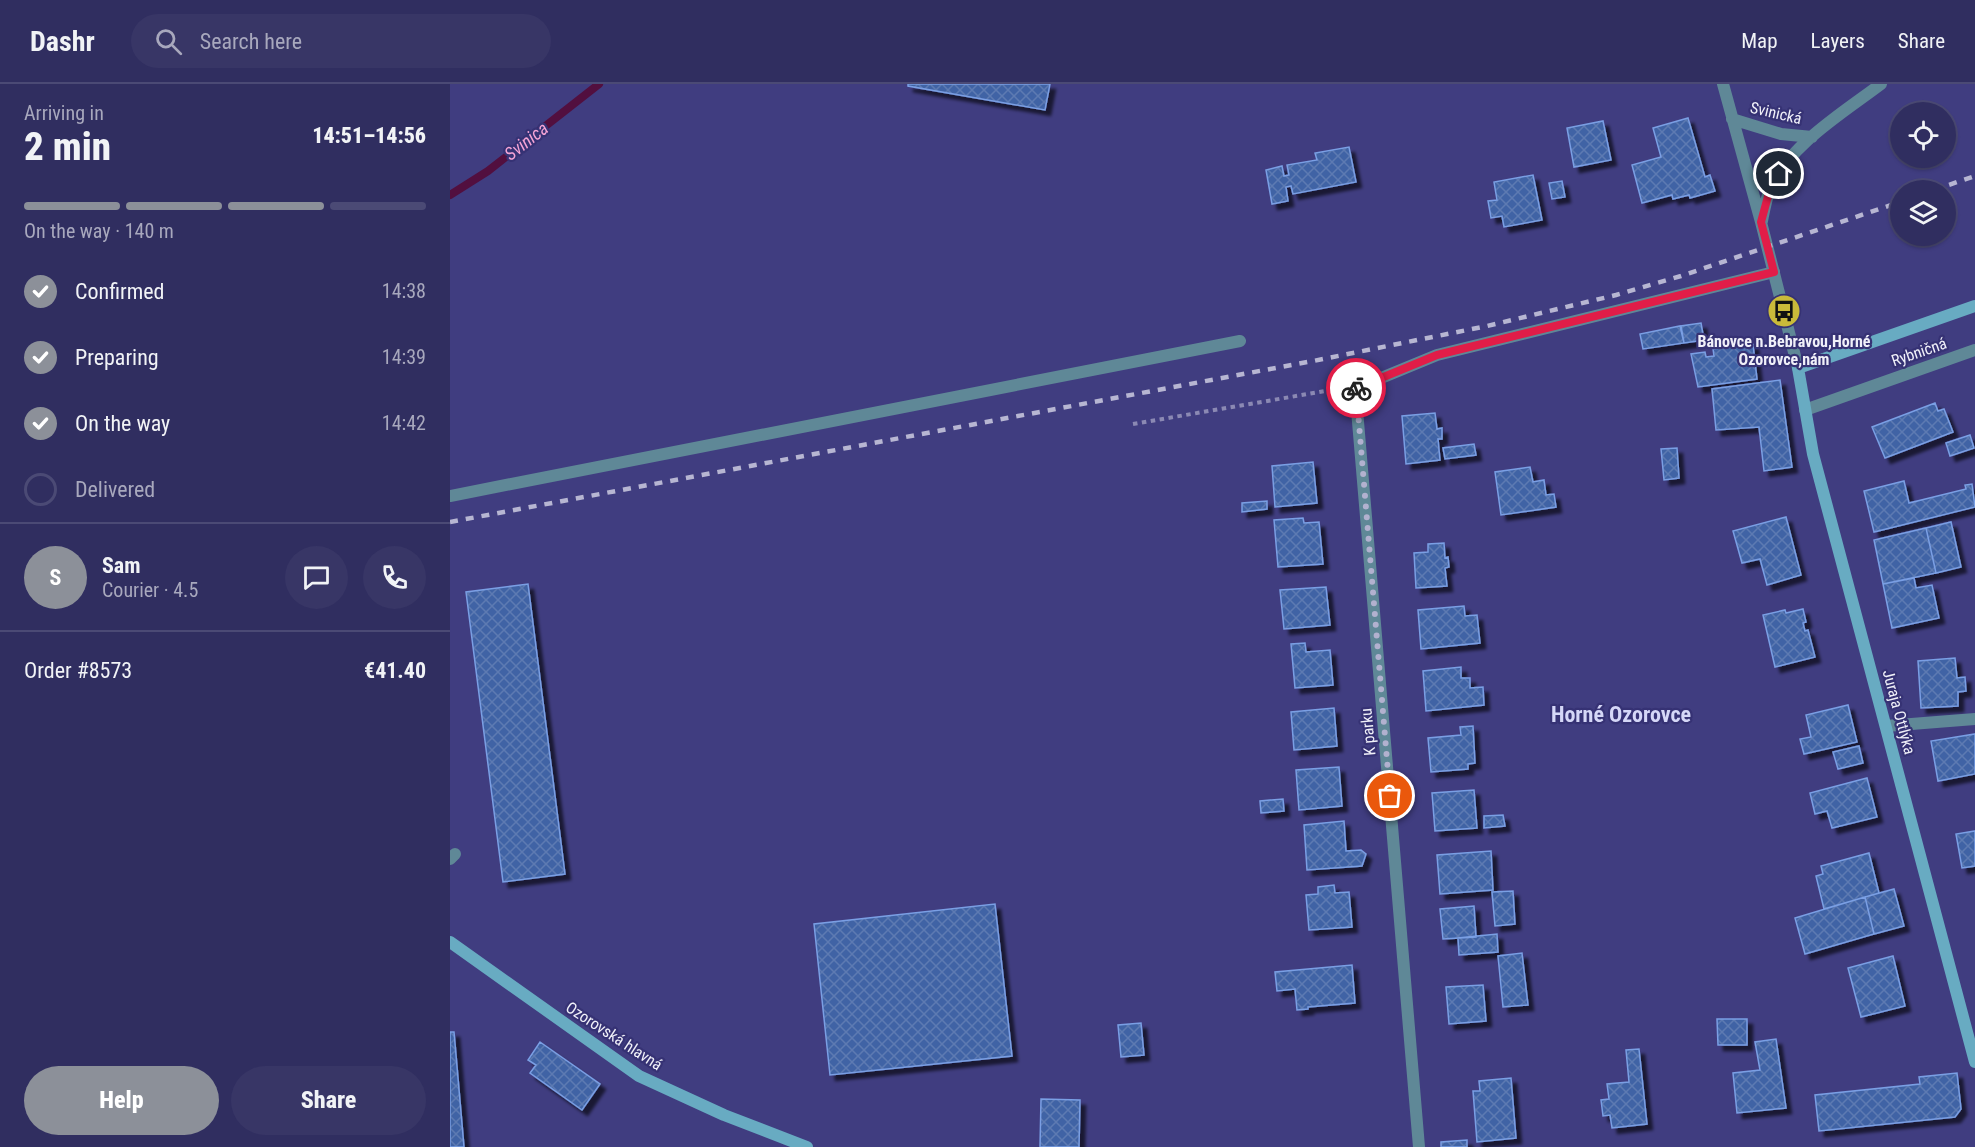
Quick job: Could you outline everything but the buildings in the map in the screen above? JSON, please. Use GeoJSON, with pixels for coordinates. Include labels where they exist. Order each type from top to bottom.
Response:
{"type":"FeatureCollection","features":[{"type":"Feature","properties":{"kind":"street"},"geometry":{"type":"LineString","coordinates":[[1723,84],[1798,369],[1975,306]]}},
{"type":"Feature","properties":{"kind":"street","name":"Svinická"},"geometry":{"type":"LineString","coordinates":[[1761,222],[1770,189],[1788,160],[1812,137],[1881,84]]}},
{"type":"Feature","properties":{"kind":"street","name":"Svinická"},"geometry":{"type":"LineString","coordinates":[[1731,115],[1781,134],[1812,137]]}},
{"type":"Feature","properties":{"kind":"street"},"geometry":{"type":"LineString","coordinates":[[1355,386],[1369,383],[1437,355],[1774,272]]}},
{"type":"Feature","properties":{"kind":"street"},"geometry":{"type":"LineString","coordinates":[[450,495],[1240,341]]}},
{"type":"Feature","properties":{"kind":"street","name":"Rybničná"},"geometry":{"type":"LineString","coordinates":[[1805,410],[1975,350]]}},
{"type":"Feature","properties":{"kind":"street","name":"Juraja Ottlýka"},"geometry":{"type":"LineString","coordinates":[[1798,369],[1813,454],[1975,1062]]}},
{"type":"Feature","properties":{"kind":"street","name":"K parku"},"geometry":{"type":"LineString","coordinates":[[1355,386],[1419,1147]]}},
{"type":"Feature","properties":{"kind":"street"},"geometry":{"type":"LineString","coordinates":[[1886,726],[1975,720]]}},
{"type":"Feature","properties":{"kind":"street","name":"Ozorovská hlavná"},"geometry":{"type":"LineString","coordinates":[[450,942],[639,1076],[724,1116],[807,1147]]}},
{"type":"Feature","properties":{"kind":"path"},"geometry":{"type":"LineString","coordinates":[[1133,424],[1355,386]]}},
{"type":"Feature","properties":{"kind":"waterway","name":"Svinica"},"geometry":{"type":"LineString","coordinates":[[450,195],[488,171],[599,84]]}},
{"type":"Feature","properties":{"kind":"railway"},"geometry":{"type":"LineString","coordinates":[[1956,182],[1975,176]]}},
{"type":"Feature","properties":{"kind":"railway"},"geometry":{"type":"LineString","coordinates":[[450,522],[1313,361],[1487,326],[1616,295],[1681,276],[1890,205]]}},
{"type":"Feature","properties":{"kind":"way so far"},"geometry":{"type":"LineString","coordinates":[[1356,388],[1390,796]]}},
{"type":"Feature","properties":{"kind":"place","name":"Bánovce n.Bebravou,Horné Ozorovce,nám"},"geometry":{"type":"Point","coordinates":[1784,311]}},
{"type":"Feature","properties":{"kind":"district","name":"Horné Ozorovce"},"geometry":{"type":"Point","coordinates":[1621,714]}},
{"type":"Feature","properties":{"kind":"route"},"geometry":{"type":"LineString","coordinates":[[1356,388],[1355,386],[1369,383],[1437,355],[1774,272],[1761,222],[1770,189],[1779,174]]}}]}
